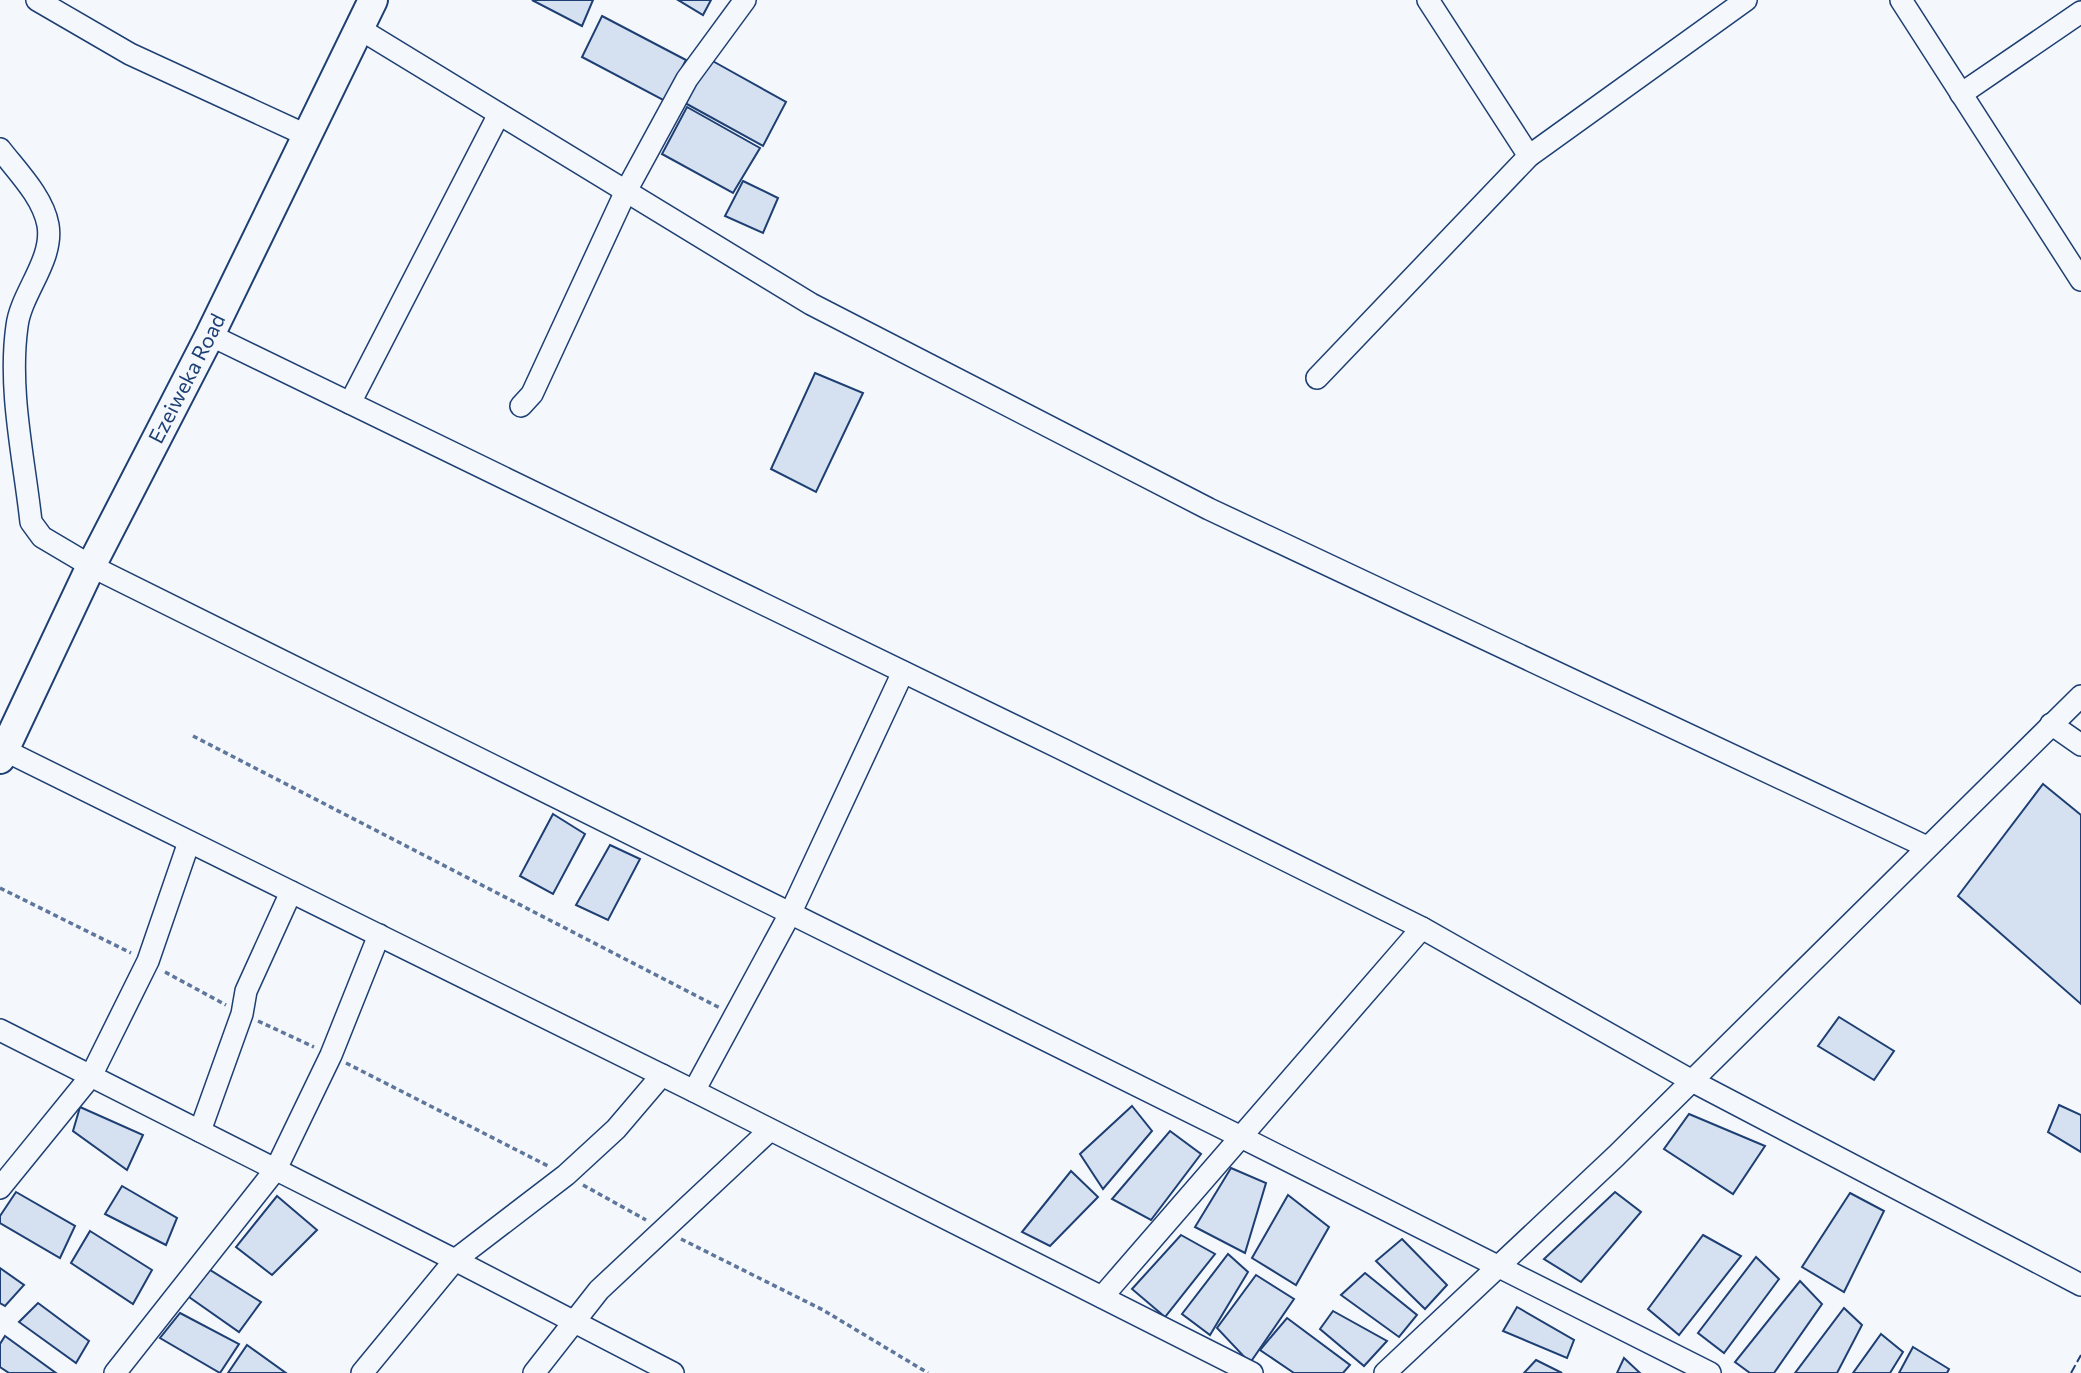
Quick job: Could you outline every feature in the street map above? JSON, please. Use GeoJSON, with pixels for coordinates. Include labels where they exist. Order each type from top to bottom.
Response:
{"type":"FeatureCollection","features":[{"type":"Feature","properties":{"kind":"main road","name":"Ezeiweka Road"},"geometry":{"type":"LineString","coordinates":[[2,755],[91,566],[210,335],[373,0]]}},
{"type":"Feature","properties":{"kind":"street"},"geometry":{"type":"LineString","coordinates":[[37,0],[130,54],[307,136]]}},
{"type":"Feature","properties":{"kind":"street"},"geometry":{"type":"LineString","coordinates":[[521,405],[532,394],[626,191],[687,79],[745,0]]}},
{"type":"Feature","properties":{"kind":"street"},"geometry":{"type":"LineString","coordinates":[[1428,0],[1529,156]]}},
{"type":"Feature","properties":{"kind":"street"},"geometry":{"type":"LineString","coordinates":[[1901,0],[2081,281]]}},
{"type":"Feature","properties":{"kind":"street"},"geometry":{"type":"LineString","coordinates":[[1317,379],[1529,156],[1735,2]]}},
{"type":"Feature","properties":{"kind":"street"},"geometry":{"type":"LineString","coordinates":[[1961,94],[2081,12]]}},
{"type":"Feature","properties":{"kind":"street"},"geometry":{"type":"LineString","coordinates":[[360,29],[811,304],[1209,509],[1927,847]]}},
{"type":"Feature","properties":{"kind":"street"},"geometry":{"type":"LineString","coordinates":[[350,403],[499,114]]}},
{"type":"Feature","properties":{"kind":"street"},"geometry":{"type":"LineString","coordinates":[[0,149],[27,183],[48,226],[46,248],[17,322],[14,361],[31,522],[42,537],[91,566],[791,912],[1710,1373]]}},
{"type":"Feature","properties":{"kind":"street"},"geometry":{"type":"LineString","coordinates":[[210,335],[1422,928],[1692,1081],[2081,1285]]}},
{"type":"Feature","properties":{"kind":"street"},"geometry":{"type":"LineString","coordinates":[[694,1091],[791,912],[903,672]]}},
{"type":"Feature","properties":{"kind":"street"},"geometry":{"type":"LineString","coordinates":[[1385,1373],[1692,1081],[2081,696]]}},
{"type":"Feature","properties":{"kind":"street"},"geometry":{"type":"LineString","coordinates":[[2051,724],[2081,745]]}},
{"type":"Feature","properties":{"kind":"street"},"geometry":{"type":"LineString","coordinates":[[2,755],[379,935],[1252,1373]]}},
{"type":"Feature","properties":{"kind":"street"},"geometry":{"type":"LineString","coordinates":[[0,1188],[91,1076],[148,961],[189,842]]}},
{"type":"Feature","properties":{"kind":"street"},"geometry":{"type":"LineString","coordinates":[[200,1131],[242,1013],[246,991],[291,892]]}},
{"type":"Feature","properties":{"kind":"street"},"geometry":{"type":"LineString","coordinates":[[1102,1297],[1422,928]]}},
{"type":"Feature","properties":{"kind":"street"},"geometry":{"type":"LineString","coordinates":[[114,1373],[276,1169],[331,1055],[379,935]]}},
{"type":"Feature","properties":{"kind":"street"},"geometry":{"type":"LineString","coordinates":[[0,1030],[673,1373]]}},
{"type":"Feature","properties":{"kind":"street"},"geometry":{"type":"LineString","coordinates":[[362,1373],[455,1260],[566,1175],[616,1129],[662,1075]]}},
{"type":"Feature","properties":{"kind":"street"},"geometry":{"type":"LineString","coordinates":[[534,1373],[600,1290],[769,1130]]}},
{"type":"Feature","properties":{"kind":"path"},"geometry":{"type":"LineString","coordinates":[[193,736],[734,1015]]}},
{"type":"Feature","properties":{"kind":"path"},"geometry":{"type":"LineString","coordinates":[[0,888],[148,961],[183,984],[331,1055],[566,1175],[663,1230],[823,1310],[928,1373]]}},
{"type":"Feature","properties":{"kind":"building"},"geometry":{"type":"Polygon","coordinates":[[[532,0],[593,0],[582,26],[532,0]]]}},
{"type":"Feature","properties":{"kind":"building"},"geometry":{"type":"Polygon","coordinates":[[[678,0],[711,0],[703,15],[678,0]]]}},
{"type":"Feature","properties":{"kind":"building"},"geometry":{"type":"Polygon","coordinates":[[[602,16],[686,60],[665,101],[582,57],[602,16]]]}},
{"type":"Feature","properties":{"kind":"building"},"geometry":{"type":"Polygon","coordinates":[[[709,59],[786,102],[763,146],[685,103],[709,59]]]}},
{"type":"Feature","properties":{"kind":"building"},"geometry":{"type":"Polygon","coordinates":[[[687,107],[760,148],[733,193],[662,154],[687,107]]]}},
{"type":"Feature","properties":{"kind":"building"},"geometry":{"type":"Polygon","coordinates":[[[743,181],[778,198],[763,233],[725,216],[743,181]]]}},
{"type":"Feature","properties":{"kind":"building"},"geometry":{"type":"Polygon","coordinates":[[[815,373],[863,393],[816,492],[771,469],[815,373]]]}},
{"type":"Feature","properties":{"kind":"building"},"geometry":{"type":"Polygon","coordinates":[[[2043,784],[2081,815],[2081,1004],[1958,896],[2043,784]]]}},
{"type":"Feature","properties":{"kind":"building"},"geometry":{"type":"Polygon","coordinates":[[[553,814],[585,834],[553,894],[520,876],[553,814]]]}},
{"type":"Feature","properties":{"kind":"building"},"geometry":{"type":"Polygon","coordinates":[[[610,845],[640,859],[608,920],[576,905],[610,845]]]}},
{"type":"Feature","properties":{"kind":"building"},"geometry":{"type":"Polygon","coordinates":[[[1839,1017],[1894,1051],[1874,1080],[1818,1046],[1839,1017]]]}},
{"type":"Feature","properties":{"kind":"building"},"geometry":{"type":"Polygon","coordinates":[[[2059,1105],[2081,1115],[2081,1152],[2048,1132],[2059,1105]]]}},
{"type":"Feature","properties":{"kind":"building"},"geometry":{"type":"Polygon","coordinates":[[[1132,1106],[1152,1131],[1103,1189],[1080,1154],[1132,1106]]]}},
{"type":"Feature","properties":{"kind":"building"},"geometry":{"type":"Polygon","coordinates":[[[80,1107],[143,1135],[127,1170],[73,1131],[80,1107]]]}},
{"type":"Feature","properties":{"kind":"building"},"geometry":{"type":"Polygon","coordinates":[[[1689,1114],[1765,1146],[1733,1194],[1664,1149],[1689,1114]]]}},
{"type":"Feature","properties":{"kind":"building"},"geometry":{"type":"Polygon","coordinates":[[[1170,1131],[1201,1154],[1151,1220],[1112,1199],[1170,1131]]]}},
{"type":"Feature","properties":{"kind":"building"},"geometry":{"type":"Polygon","coordinates":[[[1231,1168],[1266,1183],[1245,1253],[1195,1227],[1231,1168]]]}},
{"type":"Feature","properties":{"kind":"building"},"geometry":{"type":"Polygon","coordinates":[[[1071,1171],[1098,1197],[1050,1246],[1022,1232],[1071,1171]]]}},
{"type":"Feature","properties":{"kind":"building"},"geometry":{"type":"Polygon","coordinates":[[[122,1186],[177,1218],[166,1245],[105,1214],[122,1186]]]}},
{"type":"Feature","properties":{"kind":"building"},"geometry":{"type":"Polygon","coordinates":[[[16,1192],[75,1226],[60,1258],[0,1223],[0,1216],[16,1192]]]}},
{"type":"Feature","properties":{"kind":"building"},"geometry":{"type":"Polygon","coordinates":[[[1615,1192],[1641,1212],[1581,1282],[1544,1259],[1615,1192]]]}},
{"type":"Feature","properties":{"kind":"building"},"geometry":{"type":"Polygon","coordinates":[[[1850,1193],[1884,1211],[1844,1292],[1802,1267],[1850,1193]]]}},
{"type":"Feature","properties":{"kind":"building"},"geometry":{"type":"Polygon","coordinates":[[[1288,1195],[1329,1227],[1296,1285],[1252,1258],[1288,1195]]]}},
{"type":"Feature","properties":{"kind":"building"},"geometry":{"type":"Polygon","coordinates":[[[277,1196],[317,1230],[272,1275],[236,1247],[277,1196]]]}},
{"type":"Feature","properties":{"kind":"building"},"geometry":{"type":"Polygon","coordinates":[[[90,1231],[152,1270],[133,1304],[71,1263],[90,1231]]]}},
{"type":"Feature","properties":{"kind":"building"},"geometry":{"type":"Polygon","coordinates":[[[1181,1235],[1215,1254],[1165,1317],[1132,1289],[1181,1235]]]}},
{"type":"Feature","properties":{"kind":"building"},"geometry":{"type":"Polygon","coordinates":[[[1703,1235],[1741,1256],[1679,1335],[1648,1309],[1703,1235]]]}},
{"type":"Feature","properties":{"kind":"building"},"geometry":{"type":"Polygon","coordinates":[[[1402,1239],[1447,1285],[1425,1309],[1376,1261],[1402,1239]]]}},
{"type":"Feature","properties":{"kind":"building"},"geometry":{"type":"Polygon","coordinates":[[[1228,1254],[1248,1272],[1210,1335],[1182,1314],[1228,1254]]]}},
{"type":"Feature","properties":{"kind":"building"},"geometry":{"type":"Polygon","coordinates":[[[1756,1257],[1779,1279],[1724,1353],[1698,1333],[1756,1257]]]}},
{"type":"Feature","properties":{"kind":"building"},"geometry":{"type":"Polygon","coordinates":[[[0,1268],[24,1285],[5,1306],[0,1303],[0,1268]]]}},
{"type":"Feature","properties":{"kind":"building"},"geometry":{"type":"Polygon","coordinates":[[[207,1268],[261,1302],[239,1332],[189,1297],[207,1268]]]}},
{"type":"Feature","properties":{"kind":"building"},"geometry":{"type":"Polygon","coordinates":[[[1365,1273],[1417,1315],[1399,1337],[1341,1295],[1365,1273]]]}},
{"type":"Feature","properties":{"kind":"building"},"geometry":{"type":"Polygon","coordinates":[[[1256,1275],[1294,1299],[1250,1363],[1217,1328],[1256,1275]]]}},
{"type":"Feature","properties":{"kind":"building"},"geometry":{"type":"Polygon","coordinates":[[[1800,1281],[1822,1304],[1774,1373],[1750,1373],[1735,1362],[1800,1281]]]}},
{"type":"Feature","properties":{"kind":"building"},"geometry":{"type":"Polygon","coordinates":[[[38,1303],[89,1341],[76,1363],[19,1322],[38,1303]]]}},
{"type":"Feature","properties":{"kind":"building"},"geometry":{"type":"Polygon","coordinates":[[[1517,1307],[1574,1340],[1567,1358],[1503,1331],[1517,1307]]]}},
{"type":"Feature","properties":{"kind":"building"},"geometry":{"type":"Polygon","coordinates":[[[1844,1308],[1862,1325],[1837,1373],[1795,1373],[1844,1308]]]}},
{"type":"Feature","properties":{"kind":"building"},"geometry":{"type":"Polygon","coordinates":[[[1333,1311],[1387,1341],[1364,1366],[1320,1329],[1333,1311]]]}},
{"type":"Feature","properties":{"kind":"building"},"geometry":{"type":"Polygon","coordinates":[[[180,1313],[239,1344],[220,1373],[160,1338],[180,1313]]]}},
{"type":"Feature","properties":{"kind":"building"},"geometry":{"type":"Polygon","coordinates":[[[1287,1318],[1350,1365],[1343,1373],[1294,1373],[1260,1350],[1287,1318]]]}},
{"type":"Feature","properties":{"kind":"building"},"geometry":{"type":"Polygon","coordinates":[[[1881,1334],[1903,1352],[1890,1373],[1853,1373],[1881,1334]]]}},
{"type":"Feature","properties":{"kind":"building"},"geometry":{"type":"Polygon","coordinates":[[[5,1336],[56,1373],[9,1373],[0,1367],[0,1344],[5,1336]]]}},
{"type":"Feature","properties":{"kind":"building"},"geometry":{"type":"Polygon","coordinates":[[[247,1345],[286,1373],[228,1373],[247,1345]]]}},
{"type":"Feature","properties":{"kind":"building"},"geometry":{"type":"Polygon","coordinates":[[[1913,1347],[1949,1369],[1947,1373],[1899,1373],[1913,1347]]]}},
{"type":"Feature","properties":{"kind":"building"},"geometry":{"type":"Polygon","coordinates":[[[1624,1358],[1640,1373],[1617,1373],[1624,1358]]]}},
{"type":"Feature","properties":{"kind":"building"},"geometry":{"type":"Polygon","coordinates":[[[1536,1360],[1562,1373],[1524,1373],[1536,1360]]]}},
{"type":"Feature","properties":{"kind":"fence"},"geometry":{"type":"LineString","coordinates":[[2071,1373],[2081,1355]]}}]}
